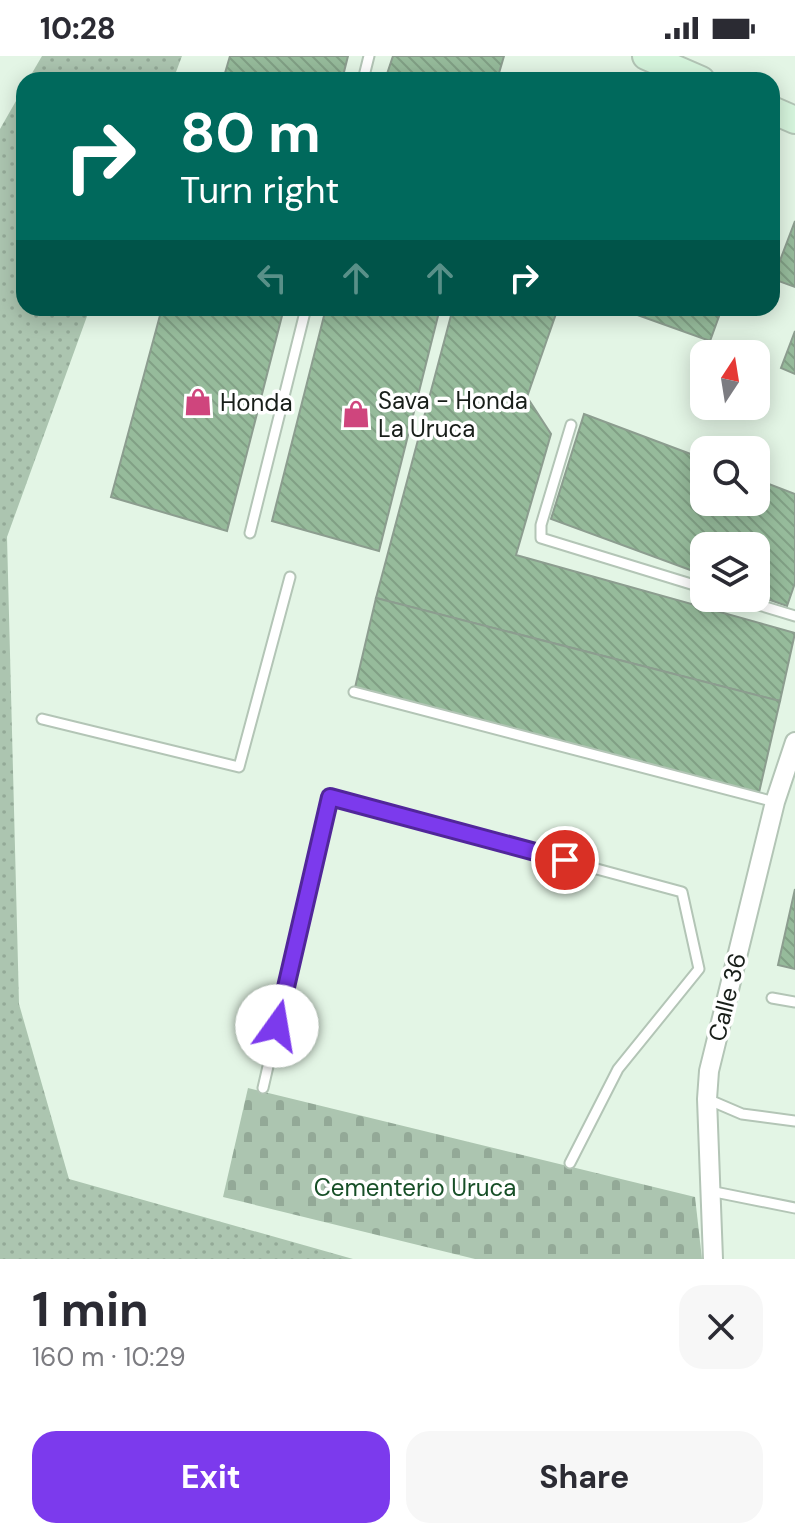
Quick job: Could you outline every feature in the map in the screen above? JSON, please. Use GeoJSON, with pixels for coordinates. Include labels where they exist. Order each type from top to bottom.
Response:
{"type":"FeatureCollection","features":[{"type":"Feature","properties":{"kind":"main road"},"geometry":{"type":"LineString","coordinates":[[646,56],[683,72]]}},
{"type":"Feature","properties":{"kind":"street","name":"Calle 36"},"geometry":{"type":"LineString","coordinates":[[713,1259],[707,1099],[709,1071],[775,802],[795,742]]}},
{"type":"Feature","properties":{"kind":"lane"},"geometry":{"type":"LineString","coordinates":[[250,533],[304,316]]}},
{"type":"Feature","properties":{"kind":"lane"},"geometry":{"type":"LineString","coordinates":[[571,425],[541,525],[541,538],[690,584]]}},
{"type":"Feature","properties":{"kind":"lane"},"geometry":{"type":"LineString","coordinates":[[42,719],[239,767],[290,577]]}},
{"type":"Feature","properties":{"kind":"lane"},"geometry":{"type":"LineString","coordinates":[[770,608],[795,616]]}},
{"type":"Feature","properties":{"kind":"lane"},"geometry":{"type":"LineString","coordinates":[[354,692],[775,802]]}},
{"type":"Feature","properties":{"kind":"lane"},"geometry":{"type":"LineString","coordinates":[[263,1088],[330,797],[682,892],[699,969],[618,1069],[570,1163]]}},
{"type":"Feature","properties":{"kind":"lane"},"geometry":{"type":"LineString","coordinates":[[772,998],[795,1002]]}},
{"type":"Feature","properties":{"kind":"lane"},"geometry":{"type":"LineString","coordinates":[[707,1099],[742,1114],[795,1121]]}},
{"type":"Feature","properties":{"kind":"lane"},"geometry":{"type":"LineString","coordinates":[[710,1191],[795,1208]]}},
{"type":"Feature","properties":{"kind":"green space"},"geometry":{"type":"Polygon","coordinates":[[[42,56],[182,56],[176,72],[33,72],[42,56]]]}},
{"type":"Feature","properties":{"kind":"green space"},"geometry":{"type":"Polygon","coordinates":[[[16,101],[16,316],[87,316],[7,537],[19,1004],[69,1179],[353,1259],[0,1259],[0,129],[16,101]]]}},
{"type":"Feature","properties":{"kind":"green space","name":"Cementerio Uruca"},"geometry":{"type":"Polygon","coordinates":[[[248,1088],[695,1197],[702,1259],[475,1259],[223,1197],[248,1088]]]}},
{"type":"Feature","properties":{"kind":"building"},"geometry":{"type":"Polygon","coordinates":[[[230,56],[348,56],[344,72],[225,72],[230,56]]]}},
{"type":"Feature","properties":{"kind":"building"},"geometry":{"type":"Polygon","coordinates":[[[393,56],[504,56],[499,72],[388,72],[393,56]]]}},
{"type":"Feature","properties":{"kind":"building"},"geometry":{"type":"Polygon","coordinates":[[[795,221],[795,287],[780,282],[780,261],[795,221]]]}},
{"type":"Feature","properties":{"kind":"building","name":"Honda"},"geometry":{"type":"Polygon","coordinates":[[[160,316],[282,316],[227,531],[111,497],[160,316]]]}},
{"type":"Feature","properties":{"kind":"building","name":"Sava - Honda La Uruca"},"geometry":{"type":"Polygon","coordinates":[[[324,316],[438,316],[379,551],[272,521],[324,316]]]}},
{"type":"Feature","properties":{"kind":"building"},"geometry":{"type":"Polygon","coordinates":[[[451,316],[555,316],[527,397],[551,434],[516,555],[690,604],[690,612],[720,612],[795,633],[780,701],[376,598],[451,316]]]}},
{"type":"Feature","properties":{"kind":"building"},"geometry":{"type":"Polygon","coordinates":[[[640,316],[719,316],[710,340],[707,340],[640,316]]]}},
{"type":"Feature","properties":{"kind":"building"},"geometry":{"type":"Polygon","coordinates":[[[795,331],[795,374],[781,368],[795,331]]]}},
{"type":"Feature","properties":{"kind":"building"},"geometry":{"type":"Polygon","coordinates":[[[584,414],[690,454],[690,516],[770,516],[770,484],[795,494],[795,583],[787,606],[770,600],[770,532],[690,532],[690,570],[551,519],[584,414]]]}},
{"type":"Feature","properties":{"kind":"building"},"geometry":{"type":"Polygon","coordinates":[[[376,598],[780,701],[758,797],[354,692],[376,598]]]}},
{"type":"Feature","properties":{"kind":"building"},"geometry":{"type":"Polygon","coordinates":[[[795,889],[795,969],[778,965],[795,889]]]}},
{"type":"Feature","properties":{"kind":"place","name":"Honda"},"geometry":{"type":"Point","coordinates":[198,402]}},
{"type":"Feature","properties":{"kind":"place","name":"Sava - Honda La Uruca"},"geometry":{"type":"Point","coordinates":[356,414]}},
{"type":"Feature","properties":{"kind":"route"},"geometry":{"type":"LineString","coordinates":[[277,1026],[330,797],[565,860]]}}]}
